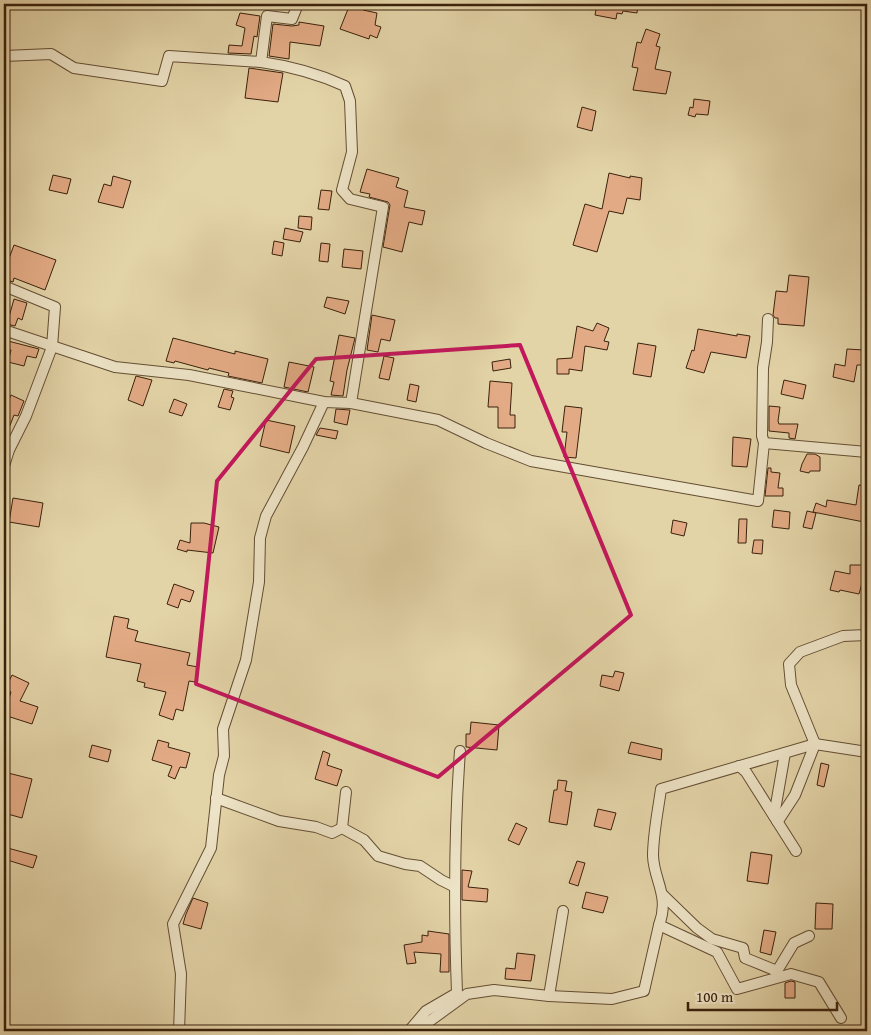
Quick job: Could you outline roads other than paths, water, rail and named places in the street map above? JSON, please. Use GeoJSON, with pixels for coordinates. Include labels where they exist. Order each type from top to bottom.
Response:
{"type":"FeatureCollection","features":[{"type":"Feature","properties":{"kind":"street"},"geometry":{"type":"LineString","coordinates":[[261,62],[267,16],[292,19],[298,4]]}},
{"type":"Feature","properties":{"kind":"street"},"geometry":{"type":"LineString","coordinates":[[4,56],[51,54],[74,68],[162,81],[169,56],[261,62],[330,79],[345,86],[350,100],[352,152],[342,190],[350,198],[383,207],[351,403]]}},
{"type":"Feature","properties":{"kind":"street"},"geometry":{"type":"LineString","coordinates":[[4,286],[55,307],[52,347],[26,416],[8,450],[4,466]]}},
{"type":"Feature","properties":{"kind":"street"},"geometry":{"type":"LineString","coordinates":[[4,330],[115,367],[189,375],[324,402],[351,403],[438,420],[486,443],[531,461],[758,501],[764,443],[762,436],[763,368],[768,342],[768,319]]}},
{"type":"Feature","properties":{"kind":"street"},"geometry":{"type":"LineString","coordinates":[[179,1031],[181,974],[173,924],[211,848],[218,775],[224,756],[223,729],[246,660],[259,582],[260,538],[266,516],[303,448],[324,402]]}},
{"type":"Feature","properties":{"kind":"street"},"geometry":{"type":"LineString","coordinates":[[764,443],[867,452]]}},
{"type":"Feature","properties":{"kind":"street"},"geometry":{"type":"LineString","coordinates":[[775,818],[780,818],[795,795],[814,744],[791,685],[789,664],[800,652],[843,636],[867,635]]}},
{"type":"Feature","properties":{"kind":"street"},"geometry":{"type":"LineString","coordinates":[[416,1031],[467,994],[494,990],[549,996],[612,999],[644,991],[662,915],[662,894],[653,857],[661,789],[814,744],[867,752]]}},
{"type":"Feature","properties":{"kind":"street"},"geometry":{"type":"LineString","coordinates":[[409,1031],[426,1011],[457,993],[455,887],[460,751]]}},
{"type":"Feature","properties":{"kind":"street"},"geometry":{"type":"LineString","coordinates":[[775,818],[785,753]]}},
{"type":"Feature","properties":{"kind":"street"},"geometry":{"type":"LineString","coordinates":[[739,766],[746,772],[796,851]]}},
{"type":"Feature","properties":{"kind":"street"},"geometry":{"type":"LineString","coordinates":[[342,828],[346,792]]}},
{"type":"Feature","properties":{"kind":"street"},"geometry":{"type":"LineString","coordinates":[[216,798],[279,821],[316,827],[332,833],[342,828]]}},
{"type":"Feature","properties":{"kind":"street"},"geometry":{"type":"LineString","coordinates":[[342,828],[364,840],[378,856],[405,864],[420,866],[455,887]]}},
{"type":"Feature","properties":{"kind":"street"},"geometry":{"type":"LineString","coordinates":[[662,894],[697,928],[712,939],[743,948],[745,958],[777,971],[794,943],[809,936]]}},
{"type":"Feature","properties":{"kind":"street"},"geometry":{"type":"LineString","coordinates":[[549,996],[563,911]]}},
{"type":"Feature","properties":{"kind":"street"},"geometry":{"type":"LineString","coordinates":[[659,924],[717,952],[737,989],[792,974],[819,982],[841,1018]]}}]}
